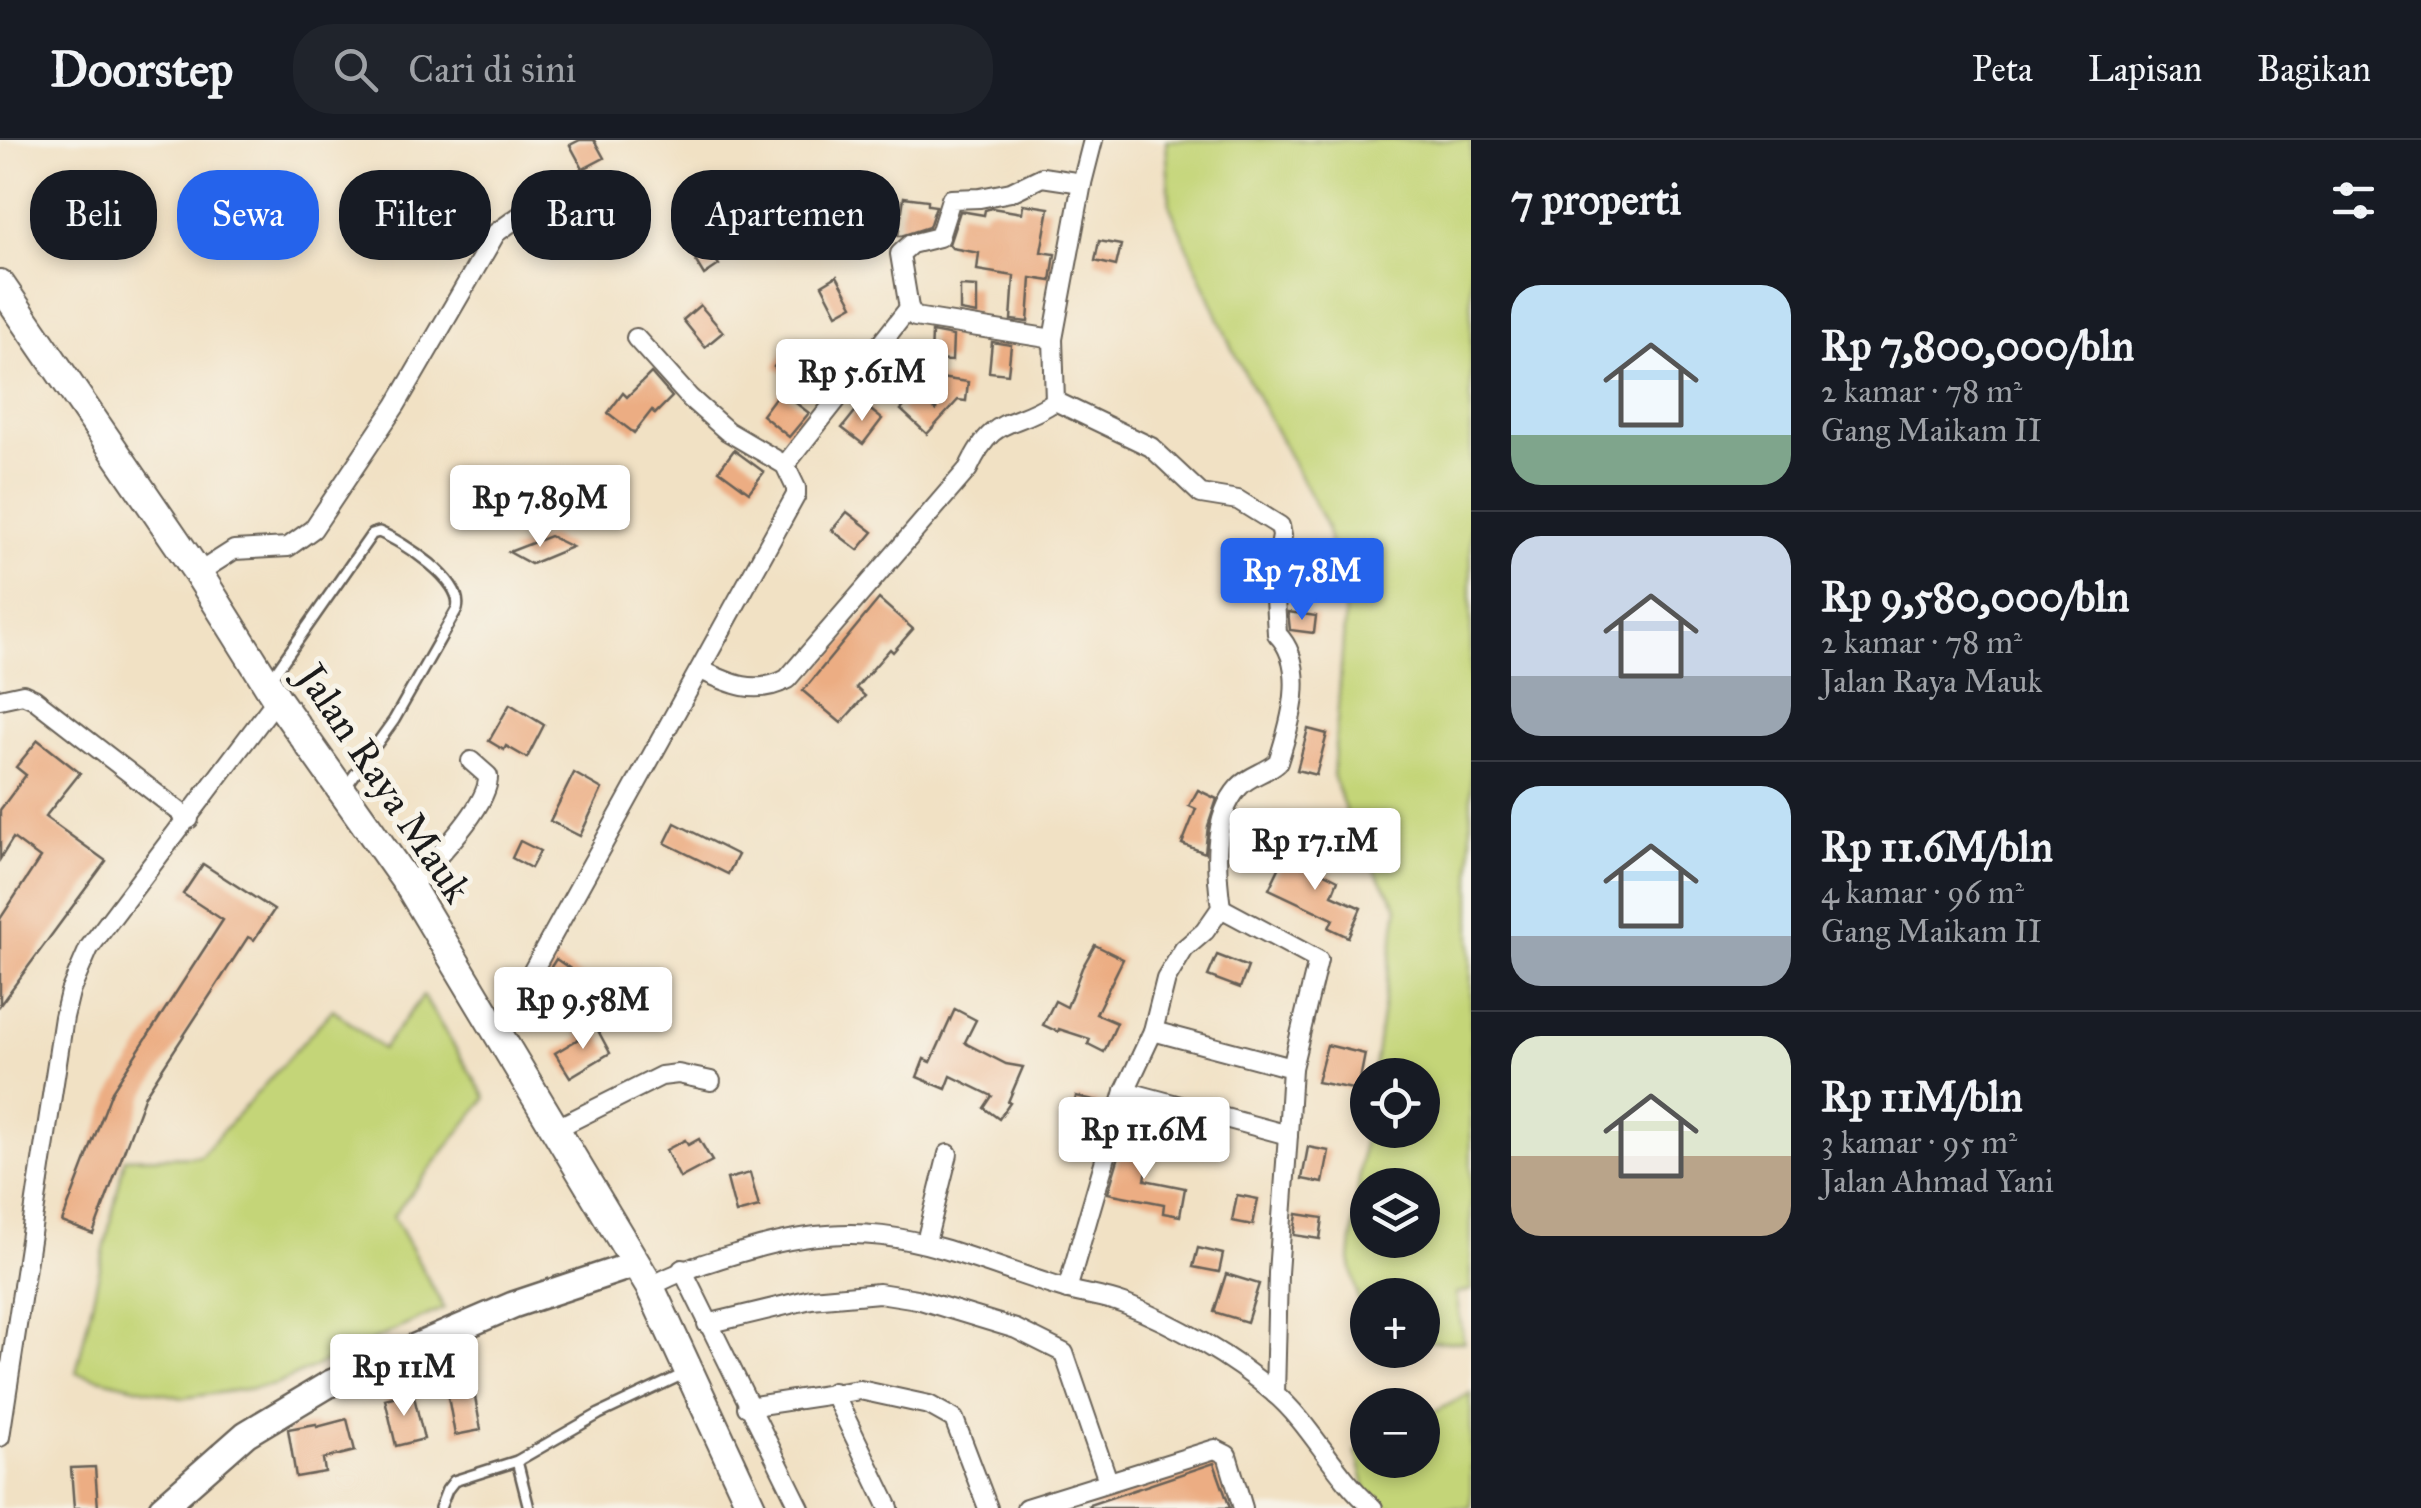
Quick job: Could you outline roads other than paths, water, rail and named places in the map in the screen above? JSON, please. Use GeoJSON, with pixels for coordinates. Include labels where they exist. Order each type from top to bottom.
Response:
{"type":"FeatureCollection","features":[{"type":"Feature","properties":{"kind":"main road","name":"Jalan Raya Mauk"},"geometry":{"type":"LineString","coordinates":[[0,284],[198,573],[272,691],[410,888],[499,1032],[553,1130],[643,1276],[752,1508]]}},
{"type":"Feature","properties":{"kind":"street"},"geometry":{"type":"LineString","coordinates":[[1055,401],[1053,339],[1082,183],[1094,140]]}},
{"type":"Feature","properties":{"kind":"street"},"geometry":{"type":"LineString","coordinates":[[1053,339],[998,328],[920,320],[910,308],[900,254],[911,244],[939,237],[950,200],[1011,192],[1042,177],[1082,183]]}},
{"type":"Feature","properties":{"kind":"street"},"geometry":{"type":"LineString","coordinates":[[198,573],[234,550],[288,547],[314,529],[396,405],[496,233],[511,222]]}},
{"type":"Feature","properties":{"kind":"street"},"geometry":{"type":"LineString","coordinates":[[785,465],[910,308]]}},
{"type":"Feature","properties":{"kind":"street"},"geometry":{"type":"LineString","coordinates":[[499,1032],[796,495],[785,465],[728,430],[690,398],[636,338]]}},
{"type":"Feature","properties":{"kind":"street"},"geometry":{"type":"LineString","coordinates":[[701,670],[746,688],[773,685],[788,678],[968,469],[991,430],[1055,401]]}},
{"type":"Feature","properties":{"kind":"street"},"geometry":{"type":"LineString","coordinates":[[1055,401],[1150,447],[1202,494],[1238,500],[1274,520],[1282,530],[1274,588],[1277,634],[1283,639],[1293,672],[1292,710],[1278,762],[1241,785],[1227,807],[1216,863],[1220,908],[1205,931],[1184,949],[1166,979],[1153,1032],[1125,1091],[1067,1290]]}},
{"type":"Feature","properties":{"kind":"street"},"geometry":{"type":"LineString","coordinates":[[0,1437],[70,992],[89,948],[189,819],[272,691]]}},
{"type":"Feature","properties":{"kind":"street"},"geometry":{"type":"LineString","coordinates":[[0,700],[7,695],[23,694],[34,699],[189,819]]}},
{"type":"Feature","properties":{"kind":"street"},"geometry":{"type":"LineString","coordinates":[[410,888],[486,792],[488,776],[471,761]]}},
{"type":"Feature","properties":{"kind":"street"},"geometry":{"type":"LineString","coordinates":[[1220,908],[1318,960],[1292,1068],[1278,1272],[1276,1394]]}},
{"type":"Feature","properties":{"kind":"street"},"geometry":{"type":"LineString","coordinates":[[1153,1032],[1292,1068]]}},
{"type":"Feature","properties":{"kind":"street"},"geometry":{"type":"LineString","coordinates":[[553,1130],[661,1076],[678,1074],[711,1081]]}},
{"type":"Feature","properties":{"kind":"street"},"geometry":{"type":"LineString","coordinates":[[1125,1091],[1288,1135]]}},
{"type":"Feature","properties":{"kind":"street"},"geometry":{"type":"LineString","coordinates":[[926,1242],[948,1154]]}},
{"type":"Feature","properties":{"kind":"street"},"geometry":{"type":"LineString","coordinates":[[162,1508],[246,1434],[331,1383],[513,1304],[682,1269],[780,1239],[812,1234],[877,1234],[926,1242],[1067,1290],[1121,1303],[1193,1337],[1276,1394],[1373,1508]]}},
{"type":"Feature","properties":{"kind":"street"},"geometry":{"type":"LineString","coordinates":[[682,1269],[800,1508]]}},
{"type":"Feature","properties":{"kind":"street"},"geometry":{"type":"LineString","coordinates":[[707,1324],[811,1299],[880,1293],[917,1299],[1016,1329],[1064,1353],[1108,1481]]}},
{"type":"Feature","properties":{"kind":"street"},"geometry":{"type":"LineString","coordinates":[[748,1406],[860,1390],[929,1405],[954,1419],[988,1508]]}},
{"type":"Feature","properties":{"kind":"street"},"geometry":{"type":"LineString","coordinates":[[833,1392],[889,1508]]}},
{"type":"Feature","properties":{"kind":"street"},"geometry":{"type":"LineString","coordinates":[[1026,1508],[1210,1450],[1222,1450],[1229,1460],[1243,1508]]}},
{"type":"Feature","properties":{"kind":"lane"},"geometry":{"type":"LineString","coordinates":[[272,691],[374,533],[407,546],[454,587],[459,601],[452,618],[394,720],[344,791]]}},
{"type":"Feature","properties":{"kind":"lane"},"geometry":{"type":"LineString","coordinates":[[440,1508],[454,1481],[517,1461],[599,1414],[688,1372]]}},
{"type":"Feature","properties":{"kind":"lane"},"geometry":{"type":"LineString","coordinates":[[517,1461],[529,1508]]}}]}
